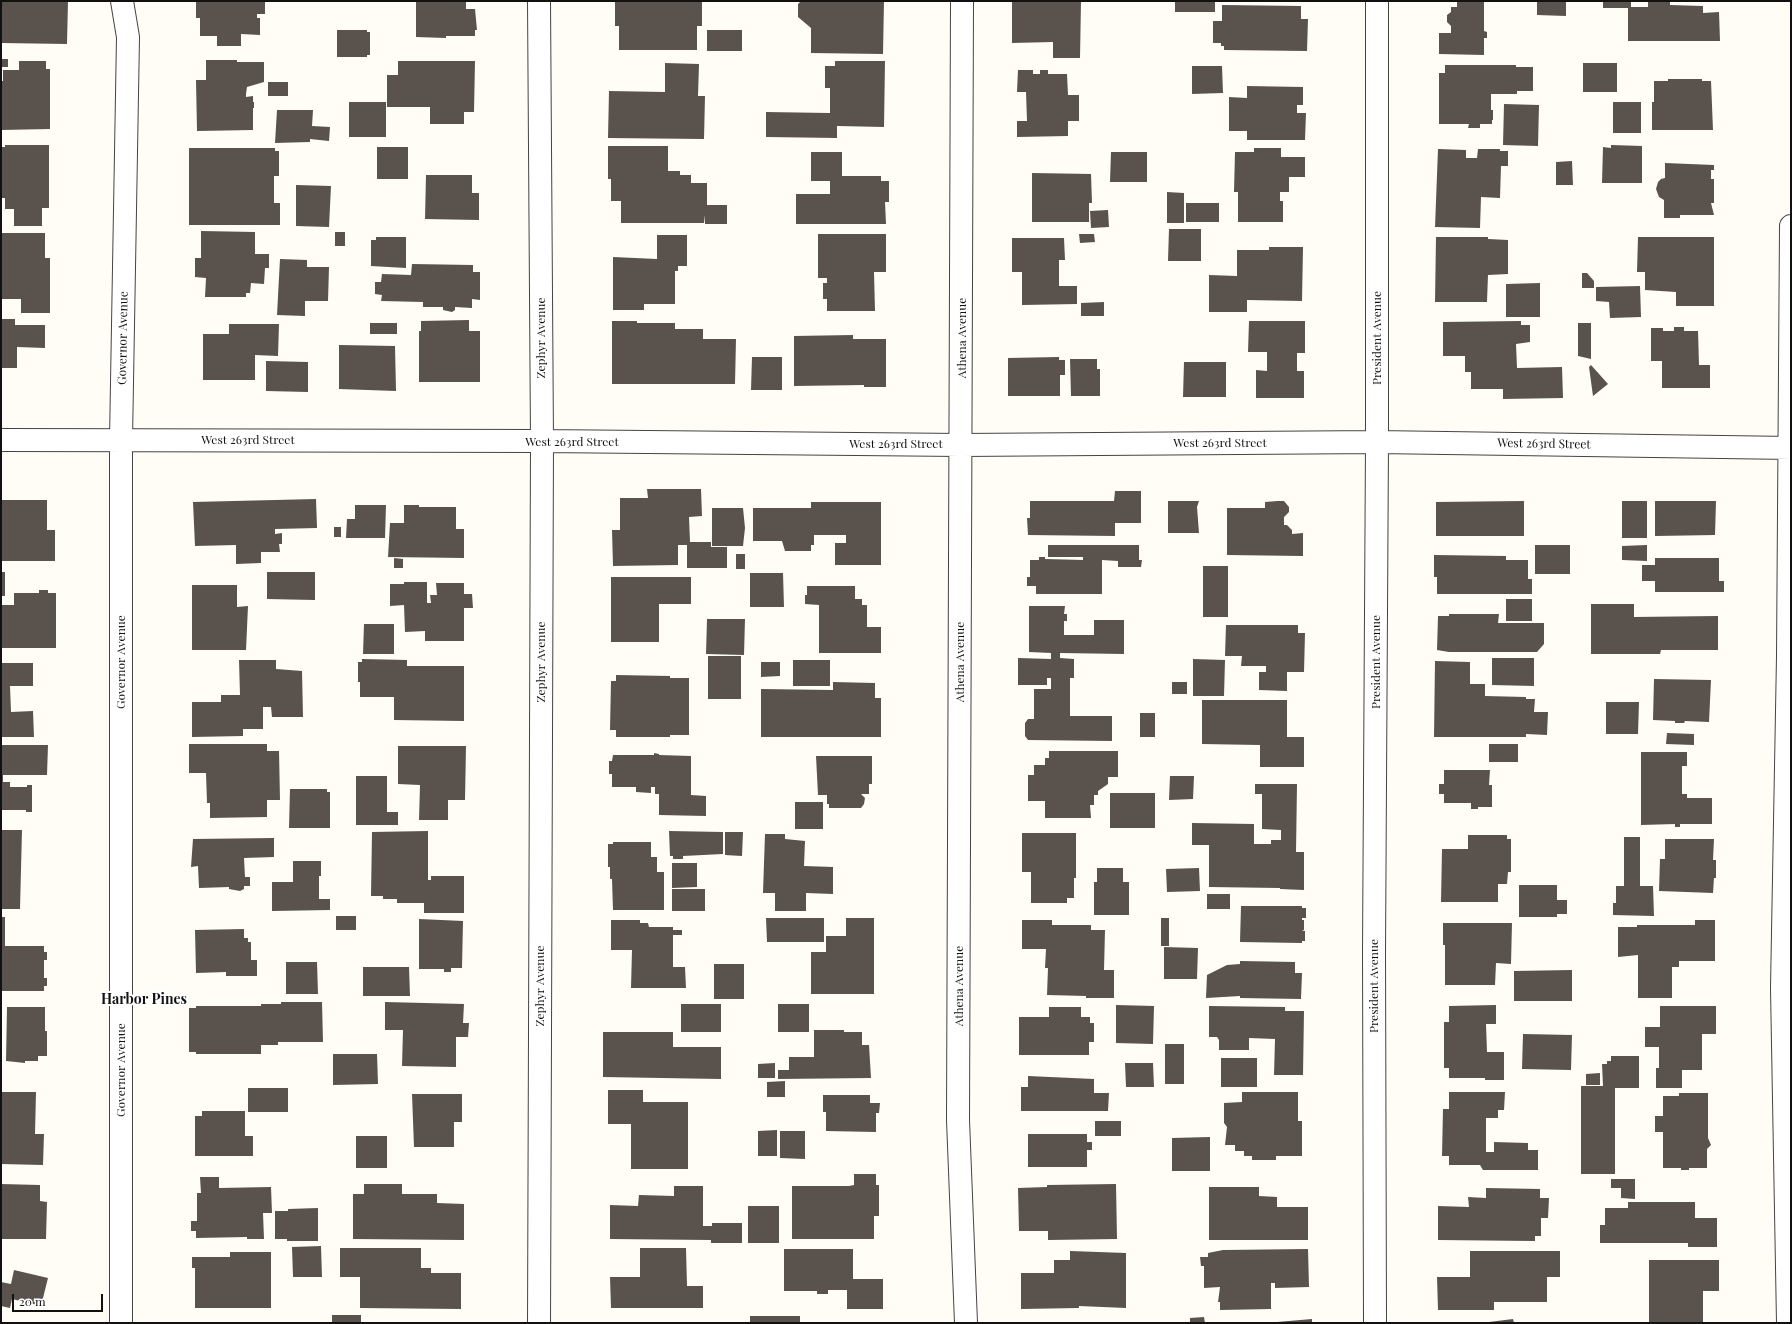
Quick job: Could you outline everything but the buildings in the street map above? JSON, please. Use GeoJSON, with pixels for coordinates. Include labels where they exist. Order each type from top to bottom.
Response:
{"type":"FeatureCollection","features":[{"type":"Feature","properties":{"kind":"street","name":"Governor Avenue"},"geometry":{"type":"LineString","coordinates":[[121,1323],[121,440],[128,37],[122,1]]}},
{"type":"Feature","properties":{"kind":"street","name":"Zephyr Avenue"},"geometry":{"type":"LineString","coordinates":[[539,1],[542,441],[539,1323]]}},
{"type":"Feature","properties":{"kind":"street","name":"Athena Avenue"},"geometry":{"type":"LineString","coordinates":[[962,1],[958,1120],[966,1323]]}},
{"type":"Feature","properties":{"kind":"street","name":"President Avenue"},"geometry":{"type":"LineString","coordinates":[[1375,1323],[1374,952],[1378,1]]}},
{"type":"Feature","properties":{"kind":"street"},"geometry":{"type":"LineString","coordinates":[[1788,1323],[1782,988],[1788,656],[1791,226]]}},
{"type":"Feature","properties":{"kind":"street","name":"West 263rd Street"},"geometry":{"type":"LineString","coordinates":[[1,440],[542,441],[961,445],[1377,442],[1790,448]]}},
{"type":"Feature","properties":{"kind":"district","name":"Harbor Pines"},"geometry":{"type":"Point","coordinates":[144,1000]}}]}
